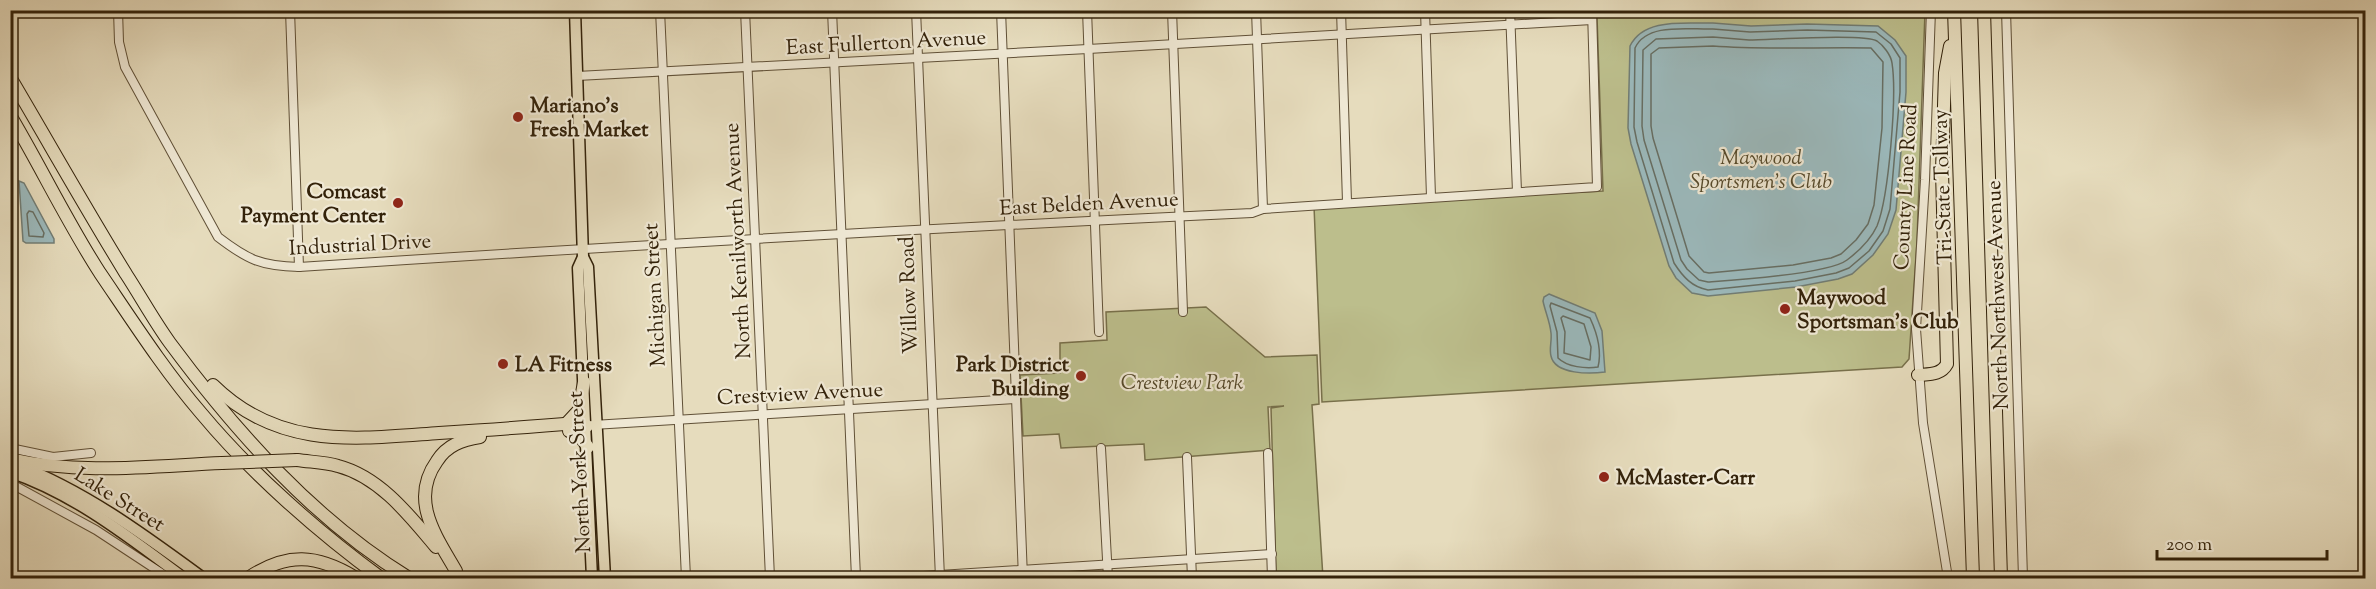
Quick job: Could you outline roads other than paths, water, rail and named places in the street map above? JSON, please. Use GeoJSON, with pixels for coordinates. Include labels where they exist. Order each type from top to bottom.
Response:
{"type":"FeatureCollection","features":[{"type":"Feature","properties":{"kind":"highway","name":"Tri-State Tollway"},"geometry":{"type":"LineString","coordinates":[[1954,10],[1973,579]]}},
{"type":"Feature","properties":{"kind":"highway"},"geometry":{"type":"LineString","coordinates":[[1984,10],[2001,579]]}},
{"type":"Feature","properties":{"kind":"highway"},"geometry":{"type":"LineString","coordinates":[[1918,375],[1937,373],[1947,364],[1942,171],[1945,73],[1954,24]]}},
{"type":"Feature","properties":{"kind":"highway"},"geometry":{"type":"LineString","coordinates":[[10,77],[91,218],[169,342],[250,442],[310,503],[380,561],[409,579]]}},
{"type":"Feature","properties":{"kind":"highway"},"geometry":{"type":"LineString","coordinates":[[10,115],[99,271],[201,413],[292,505],[381,579]]}},
{"type":"Feature","properties":{"kind":"highway"},"geometry":{"type":"LineString","coordinates":[[169,342],[223,395],[255,418],[308,436],[359,439],[567,428],[582,439],[588,447]]}},
{"type":"Feature","properties":{"kind":"highway"},"geometry":{"type":"LineString","coordinates":[[567,428],[579,410],[584,382]]}},
{"type":"Feature","properties":{"kind":"highway"},"geometry":{"type":"LineString","coordinates":[[459,575],[431,527],[426,512],[425,482],[441,454],[465,439],[567,428],[576,423],[588,426]]}},
{"type":"Feature","properties":{"kind":"highway"},"geometry":{"type":"LineString","coordinates":[[10,461],[44,467],[82,469],[297,460],[339,466],[378,486],[399,503],[459,575]]}},
{"type":"Feature","properties":{"kind":"highway"},"geometry":{"type":"LineString","coordinates":[[248,579],[266,566],[301,558],[322,561],[341,569],[356,579]]}},
{"type":"Feature","properties":{"kind":"main road","name":"North York Street"},"geometry":{"type":"LineString","coordinates":[[575,10],[583,253],[588,267],[588,447],[592,579]]}},
{"type":"Feature","properties":{"kind":"main road","name":"North York Street"},"geometry":{"type":"LineString","coordinates":[[583,253],[578,268],[584,382],[605,579]]}},
{"type":"Feature","properties":{"kind":"main road","name":"Lake Street"},"geometry":{"type":"LineString","coordinates":[[10,461],[88,498],[123,520],[203,579]]}},
{"type":"Feature","properties":{"kind":"main road","name":"Lake Street"},"geometry":{"type":"LineString","coordinates":[[10,472],[30,478],[89,510],[184,579]]}},
{"type":"Feature","properties":{"kind":"street","name":"Industrial Drive"},"geometry":{"type":"LineString","coordinates":[[118,10],[120,48],[125,67],[218,237],[243,256],[264,264],[299,267],[583,253]]}},
{"type":"Feature","properties":{"kind":"street"},"geometry":{"type":"LineString","coordinates":[[290,10],[299,267]]}},
{"type":"Feature","properties":{"kind":"street","name":"Michigan Street"},"geometry":{"type":"LineString","coordinates":[[660,10],[686,579]]}},
{"type":"Feature","properties":{"kind":"street","name":"North Kenilworth Avenue"},"geometry":{"type":"LineString","coordinates":[[746,10],[770,579]]}},
{"type":"Feature","properties":{"kind":"street"},"geometry":{"type":"LineString","coordinates":[[832,10],[856,579]]}},
{"type":"Feature","properties":{"kind":"street","name":"Willow Road"},"geometry":{"type":"LineString","coordinates":[[916,10],[940,577]]}},
{"type":"Feature","properties":{"kind":"street"},"geometry":{"type":"LineString","coordinates":[[1001,10],[1023,574]]}},
{"type":"Feature","properties":{"kind":"street"},"geometry":{"type":"LineString","coordinates":[[1087,10],[1099,332]]}},
{"type":"Feature","properties":{"kind":"street"},"geometry":{"type":"LineString","coordinates":[[1172,10],[1183,312]]}},
{"type":"Feature","properties":{"kind":"street"},"geometry":{"type":"LineString","coordinates":[[1256,10],[1263,209]]}},
{"type":"Feature","properties":{"kind":"street"},"geometry":{"type":"LineString","coordinates":[[1341,10],[1347,202]]}},
{"type":"Feature","properties":{"kind":"street"},"geometry":{"type":"LineString","coordinates":[[1425,10],[1431,197]]}},
{"type":"Feature","properties":{"kind":"street"},"geometry":{"type":"LineString","coordinates":[[1510,10],[1517,192]]}},
{"type":"Feature","properties":{"kind":"street","name":"County Line Road"},"geometry":{"type":"LineString","coordinates":[[1931,10],[1925,180],[1916,329],[1923,423],[1948,579]]}},
{"type":"Feature","properties":{"kind":"street","name":"North Northwest Avenue"},"geometry":{"type":"LineString","coordinates":[[2006,10],[2023,579]]}},
{"type":"Feature","properties":{"kind":"street","name":"East Fullerton Avenue"},"geometry":{"type":"LineString","coordinates":[[577,76],[1173,45],[1511,24],[1592,15]]}},
{"type":"Feature","properties":{"kind":"street","name":"East Belden Avenue"},"geometry":{"type":"LineString","coordinates":[[583,253],[670,245],[1252,213],[1263,209],[1347,202],[1597,187],[1592,15]]}},
{"type":"Feature","properties":{"kind":"street","name":"Crestview Avenue"},"geometry":{"type":"LineString","coordinates":[[588,426],[678,418],[1015,399]]}},
{"type":"Feature","properties":{"kind":"street"},"geometry":{"type":"LineString","coordinates":[[10,448],[54,457],[91,453]]}},
{"type":"Feature","properties":{"kind":"street"},"geometry":{"type":"LineString","coordinates":[[1101,448],[1108,579]]}},
{"type":"Feature","properties":{"kind":"street"},"geometry":{"type":"LineString","coordinates":[[1268,453],[1272,579]]}},
{"type":"Feature","properties":{"kind":"street"},"geometry":{"type":"LineString","coordinates":[[1187,457],[1192,579]]}},
{"type":"Feature","properties":{"kind":"street"},"geometry":{"type":"LineString","coordinates":[[10,483],[96,530],[169,579]]}},
{"type":"Feature","properties":{"kind":"street"},"geometry":{"type":"LineString","coordinates":[[892,579],[1023,574],[1108,564],[1272,554]]}},
{"type":"Feature","properties":{"kind":"water"},"geometry":{"type":"Polygon","coordinates":[[[1713,23],[1751,26],[1807,24],[1878,26],[1895,40],[1906,56],[1906,92],[1896,210],[1888,234],[1873,255],[1852,274],[1796,287],[1708,296],[1692,293],[1676,278],[1669,266],[1628,128],[1630,46],[1636,37],[1655,26],[1713,23]]]}},
{"type":"Feature","properties":{"kind":"water"},"geometry":{"type":"Polygon","coordinates":[[[19,181],[24,183],[54,243],[26,243],[23,241],[19,181]]]}},
{"type":"Feature","properties":{"kind":"water"},"geometry":{"type":"Polygon","coordinates":[[[1549,294],[1595,313],[1602,331],[1605,372],[1574,372],[1559,367],[1554,362],[1550,353],[1551,336],[1543,301],[1544,297],[1549,294]]]}},
{"type":"Feature","properties":{"kind":"place","name":"Mariano's Fresh Market"},"geometry":{"type":"Point","coordinates":[518,117]}},
{"type":"Feature","properties":{"kind":"place","name":"Comcast Payment Center"},"geometry":{"type":"Point","coordinates":[398,203]}},
{"type":"Feature","properties":{"kind":"place","name":"Maywood Sportsman's Club"},"geometry":{"type":"Point","coordinates":[1785,309]}},
{"type":"Feature","properties":{"kind":"place","name":"LA Fitness"},"geometry":{"type":"Point","coordinates":[503,364]}},
{"type":"Feature","properties":{"kind":"place","name":"Park District Building"},"geometry":{"type":"Point","coordinates":[1081,376]}},
{"type":"Feature","properties":{"kind":"place","name":"McMaster-Carr"},"geometry":{"type":"Point","coordinates":[1604,477]}},
{"type":"Feature","properties":{"kind":"park label","name":"Maywood Sportsmen's Club"},"geometry":{"type":"Point","coordinates":[1761,169]}},
{"type":"Feature","properties":{"kind":"park label","name":"Crestview Park"},"geometry":{"type":"Point","coordinates":[1182,382]}}]}
